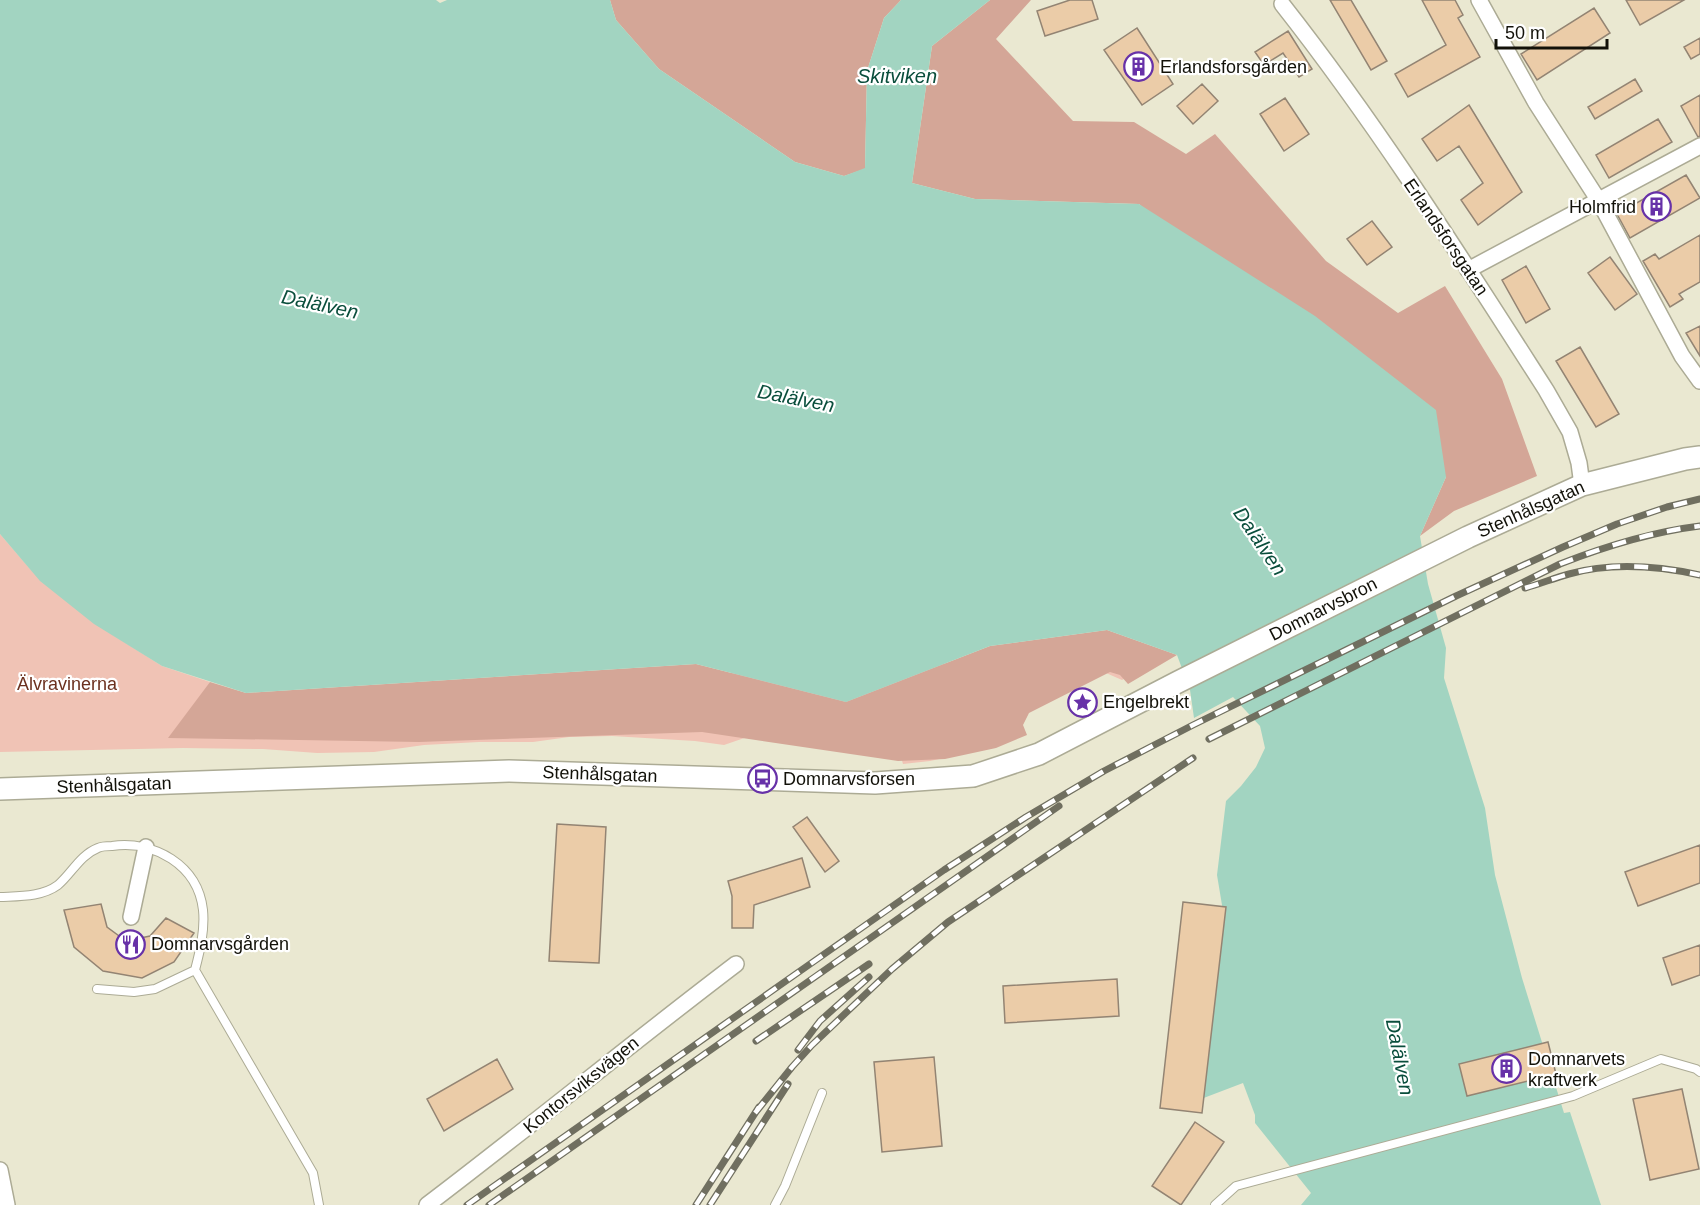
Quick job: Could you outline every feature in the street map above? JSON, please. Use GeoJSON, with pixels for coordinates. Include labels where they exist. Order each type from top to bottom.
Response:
{"type":"FeatureCollection","features":[{"type":"Feature","properties":{"kind":"street"},"geometry":{"type":"LineString","coordinates":[[1479,0],[1536,104],[1599,201],[1682,356],[1700,380]]}},
{"type":"Feature","properties":{"kind":"street","name":"Erlandsforsgatan"},"geometry":{"type":"LineString","coordinates":[[1282,4],[1313,43],[1377,134],[1546,390],[1570,432],[1579,463],[1582,485]]}},
{"type":"Feature","properties":{"kind":"street"},"geometry":{"type":"LineString","coordinates":[[1468,270],[1700,146]]}},
{"type":"Feature","properties":{"kind":"street","name":"Stenhålsgatan"},"geometry":{"type":"LineString","coordinates":[[1468,537],[1582,485],[1700,457]]}},
{"type":"Feature","properties":{"kind":"street","name":"Domnarvsbron"},"geometry":{"type":"LineString","coordinates":[[1178,682],[1468,537]]}},
{"type":"Feature","properties":{"kind":"street","name":"Stenhålsgatan"},"geometry":{"type":"LineString","coordinates":[[0,789],[509,771],[875,783],[973,776],[1039,754],[1178,682]]}},
{"type":"Feature","properties":{"kind":"street"},"geometry":{"type":"LineString","coordinates":[[131,917],[146,847]]}},
{"type":"Feature","properties":{"kind":"street","name":"Kontorsviksvägen"},"geometry":{"type":"LineString","coordinates":[[427,1205],[736,964]]}},
{"type":"Feature","properties":{"kind":"street"},"geometry":{"type":"LineString","coordinates":[[0,1170],[7,1205]]}},
{"type":"Feature","properties":{"kind":"lane"},"geometry":{"type":"LineString","coordinates":[[0,897],[45,892],[59,884],[79,861],[99,848],[122,845],[146,847],[167,856],[184,868],[196,887],[203,910],[201,947],[195,970],[313,1173],[319,1205]]}},
{"type":"Feature","properties":{"kind":"lane"},"geometry":{"type":"LineString","coordinates":[[97,989],[134,992],[155,989],[195,970]]}},
{"type":"Feature","properties":{"kind":"lane"},"geometry":{"type":"LineString","coordinates":[[1215,1205],[1236,1186],[1573,1096],[1661,1059],[1700,1072]]}},
{"type":"Feature","properties":{"kind":"lane"},"geometry":{"type":"LineString","coordinates":[[776,1205],[786,1186],[822,1093]]}},
{"type":"Feature","properties":{"kind":"green space","name":"Älvravinerna"},"geometry":{"type":"Polygon","coordinates":[[[0,534],[31,570],[113,635],[162,666],[210,682],[209,684],[240,696],[1172,653],[1122,680],[1097,669],[1071,679],[972,752],[903,764],[895,737],[753,735],[724,745],[612,736],[569,737],[533,742],[424,745],[374,752],[317,753],[263,749],[183,748],[0,752],[0,534]]]}},
{"type":"Feature","properties":{"kind":"shaded area"},"geometry":{"type":"Polygon","coordinates":[[[610,0],[901,0],[884,18],[867,71],[865,169],[844,176],[795,162],[659,69],[616,20],[610,0]]]}},
{"type":"Feature","properties":{"kind":"shaded area"},"geometry":{"type":"Polygon","coordinates":[[[990,0],[1031,0],[996,39],[1073,121],[1134,122],[1186,154],[1215,134],[1326,261],[1398,313],[1445,286],[1502,379],[1537,476],[1454,511],[1420,536],[1446,477],[1139,204],[975,199],[912,183],[932,46],[990,0]]]}},
{"type":"Feature","properties":{"kind":"shaded area","name":"Älvravinerna"},"geometry":{"type":"Polygon","coordinates":[[[1107,630],[1177,655],[1128,684],[1120,675],[1110,672],[1029,713],[1023,725],[1027,735],[996,748],[945,759],[898,761],[702,732],[419,742],[168,738],[210,682],[246,693],[696,664],[846,702],[990,646],[1107,630]]]}},
{"type":"Feature","properties":{"kind":"water"},"geometry":{"type":"Polygon","coordinates":[[[0,0],[436,0],[440,3],[447,0],[610,0],[616,20],[659,69],[795,162],[844,176],[865,168],[867,71],[884,18],[901,0],[990,0],[932,46],[912,183],[975,199],[1139,204],[1315,316],[1436,410],[1446,477],[1420,536],[1428,584],[1446,648],[1444,678],[1485,808],[1495,875],[1522,978],[1564,1113],[1570,1112],[1601,1205],[1301,1205],[1311,1193],[1255,1123],[1255,1115],[1243,1083],[1201,1099],[1223,911],[1217,875],[1226,801],[1256,767],[1265,748],[1260,726],[1233,697],[1194,718],[1190,690],[1177,655],[1107,630],[990,646],[846,702],[696,664],[246,693],[162,666],[94,624],[40,581],[0,534],[0,0]]]}},
{"type":"Feature","properties":{"kind":"building"},"geometry":{"type":"Polygon","coordinates":[[[1070,0],[1092,0],[1098,19],[1045,36],[1037,11],[1070,0]]]}},
{"type":"Feature","properties":{"kind":"building"},"geometry":{"type":"Polygon","coordinates":[[[1330,0],[1351,0],[1387,61],[1371,70],[1330,0]]]}},
{"type":"Feature","properties":{"kind":"building"},"geometry":{"type":"Polygon","coordinates":[[[1422,0],[1455,0],[1463,15],[1458,18],[1480,57],[1408,97],[1395,74],[1446,45],[1422,0]]]}},
{"type":"Feature","properties":{"kind":"building"},"geometry":{"type":"Polygon","coordinates":[[[1626,0],[1684,0],[1640,25],[1626,0]]]}},
{"type":"Feature","properties":{"kind":"building"},"geometry":{"type":"Polygon","coordinates":[[[1594,8],[1610,33],[1537,80],[1521,54],[1594,8]]]}},
{"type":"Feature","properties":{"kind":"building","name":"Erlandsforsgården"},"geometry":{"type":"Polygon","coordinates":[[[1137,28],[1173,84],[1142,105],[1104,50],[1137,28]]]}},
{"type":"Feature","properties":{"kind":"building"},"geometry":{"type":"Polygon","coordinates":[[[1288,31],[1312,69],[1299,77],[1283,53],[1264,65],[1255,52],[1288,31]]]}},
{"type":"Feature","properties":{"kind":"building"},"geometry":{"type":"Polygon","coordinates":[[[1700,38],[1700,54],[1691,59],[1684,47],[1700,38]]]}},
{"type":"Feature","properties":{"kind":"building"},"geometry":{"type":"Polygon","coordinates":[[[1635,79],[1642,91],[1595,119],[1588,107],[1635,79]]]}},
{"type":"Feature","properties":{"kind":"building"},"geometry":{"type":"Polygon","coordinates":[[[1202,84],[1218,101],[1193,124],[1177,106],[1202,84]]]}},
{"type":"Feature","properties":{"kind":"building"},"geometry":{"type":"Polygon","coordinates":[[[1700,95],[1700,136],[1698,137],[1681,106],[1700,95]]]}},
{"type":"Feature","properties":{"kind":"building"},"geometry":{"type":"Polygon","coordinates":[[[1285,98],[1309,134],[1284,151],[1260,114],[1285,98]]]}},
{"type":"Feature","properties":{"kind":"building"},"geometry":{"type":"Polygon","coordinates":[[[1469,105],[1522,192],[1478,225],[1461,200],[1483,183],[1459,146],[1437,161],[1422,139],[1469,105]]]}},
{"type":"Feature","properties":{"kind":"building"},"geometry":{"type":"Polygon","coordinates":[[[1658,119],[1672,142],[1609,178],[1596,155],[1658,119]]]}},
{"type":"Feature","properties":{"kind":"building","name":"Holmfrid"},"geometry":{"type":"Polygon","coordinates":[[[1686,175],[1700,198],[1630,238],[1617,214],[1686,175]]]}},
{"type":"Feature","properties":{"kind":"building"},"geometry":{"type":"Polygon","coordinates":[[[1372,221],[1392,247],[1367,265],[1347,239],[1372,221]]]}},
{"type":"Feature","properties":{"kind":"building"},"geometry":{"type":"Polygon","coordinates":[[[1700,235],[1700,282],[1679,294],[1683,299],[1670,307],[1643,261],[1655,254],[1659,259],[1700,235]]]}},
{"type":"Feature","properties":{"kind":"building"},"geometry":{"type":"Polygon","coordinates":[[[1610,257],[1637,294],[1615,310],[1588,273],[1610,257]]]}},
{"type":"Feature","properties":{"kind":"building"},"geometry":{"type":"Polygon","coordinates":[[[1526,266],[1550,309],[1526,323],[1502,280],[1526,266]]]}},
{"type":"Feature","properties":{"kind":"building"},"geometry":{"type":"Polygon","coordinates":[[[1700,326],[1700,356],[1686,333],[1700,326]]]}},
{"type":"Feature","properties":{"kind":"building"},"geometry":{"type":"Polygon","coordinates":[[[1580,347],[1619,414],[1596,427],[1556,361],[1580,347]]]}},
{"type":"Feature","properties":{"kind":"building"},"geometry":{"type":"Polygon","coordinates":[[[807,817],[839,861],[825,872],[793,827],[807,817]]]}},
{"type":"Feature","properties":{"kind":"building"},"geometry":{"type":"Polygon","coordinates":[[[557,824],[606,827],[599,963],[549,961],[557,824]]]}},
{"type":"Feature","properties":{"kind":"building"},"geometry":{"type":"Polygon","coordinates":[[[1700,845],[1700,883],[1638,906],[1625,872],[1700,845]]]}},
{"type":"Feature","properties":{"kind":"building"},"geometry":{"type":"Polygon","coordinates":[[[802,858],[810,887],[754,905],[753,928],[732,928],[732,896],[728,881],[802,858]]]}},
{"type":"Feature","properties":{"kind":"building"},"geometry":{"type":"Polygon","coordinates":[[[1183,902],[1226,907],[1202,1113],[1160,1108],[1183,902]]]}},
{"type":"Feature","properties":{"kind":"building","name":"Domnarvsgården"},"geometry":{"type":"Polygon","coordinates":[[[101,904],[107,927],[126,941],[150,936],[166,918],[194,933],[174,962],[142,978],[103,971],[74,947],[64,910],[101,904]]]}},
{"type":"Feature","properties":{"kind":"building"},"geometry":{"type":"Polygon","coordinates":[[[1700,945],[1700,975],[1672,985],[1663,958],[1700,945]]]}},
{"type":"Feature","properties":{"kind":"building"},"geometry":{"type":"Polygon","coordinates":[[[1117,979],[1119,1016],[1005,1023],[1003,986],[1117,979]]]}},
{"type":"Feature","properties":{"kind":"building","name":"Domnarvets kraftverk"},"geometry":{"type":"Polygon","coordinates":[[[1548,1042],[1556,1074],[1467,1096],[1459,1064],[1548,1042]]]}},
{"type":"Feature","properties":{"kind":"building"},"geometry":{"type":"Polygon","coordinates":[[[934,1057],[942,1146],[882,1152],[874,1062],[934,1057]]]}},
{"type":"Feature","properties":{"kind":"building"},"geometry":{"type":"Polygon","coordinates":[[[497,1059],[513,1089],[444,1131],[427,1099],[497,1059]]]}},
{"type":"Feature","properties":{"kind":"building"},"geometry":{"type":"Polygon","coordinates":[[[1682,1089],[1699,1169],[1650,1180],[1633,1099],[1682,1089]]]}},
{"type":"Feature","properties":{"kind":"building"},"geometry":{"type":"Polygon","coordinates":[[[1195,1122],[1224,1142],[1181,1205],[1152,1186],[1195,1122]]]}},
{"type":"Feature","properties":{"kind":"railway"},"geometry":{"type":"LineString","coordinates":[[467,1205],[944,870],[1026,817],[1104,771],[1456,596],[1563,547],[1617,524],[1667,507],[1700,499]]}},
{"type":"Feature","properties":{"kind":"railway"},"geometry":{"type":"LineString","coordinates":[[1209,739],[1560,564],[1629,540],[1700,526]]}},
{"type":"Feature","properties":{"kind":"railway"},"geometry":{"type":"LineString","coordinates":[[1525,588],[1569,574],[1602,568],[1668,569],[1700,575]]}},
{"type":"Feature","properties":{"kind":"railway"},"geometry":{"type":"LineString","coordinates":[[755,1113],[812,1045],[892,969],[948,922],[1193,758]]}},
{"type":"Feature","properties":{"kind":"railway"},"geometry":{"type":"LineString","coordinates":[[489,1205],[1059,806]]}},
{"type":"Feature","properties":{"kind":"railway"},"geometry":{"type":"LineString","coordinates":[[756,1041],[869,964]]}},
{"type":"Feature","properties":{"kind":"railway"},"geometry":{"type":"LineString","coordinates":[[798,1050],[820,1021],[869,977]]}},
{"type":"Feature","properties":{"kind":"railway"},"geometry":{"type":"LineString","coordinates":[[710,1205],[788,1084]]}},
{"type":"Feature","properties":{"kind":"railway"},"geometry":{"type":"LineString","coordinates":[[696,1205],[759,1107]]}},
{"type":"Feature","properties":{"kind":"place","name":"Erlandsforsgården"},"geometry":{"type":"Point","coordinates":[1139,67]}},
{"type":"Feature","properties":{"kind":"place","name":"Holmfrid"},"geometry":{"type":"Point","coordinates":[1657,207]}},
{"type":"Feature","properties":{"kind":"place","name":"Engelbrekt"},"geometry":{"type":"Point","coordinates":[1082,702]}},
{"type":"Feature","properties":{"kind":"place","name":"Domnarvsforsen"},"geometry":{"type":"Point","coordinates":[762,779]}},
{"type":"Feature","properties":{"kind":"place","name":"Domnarvsgården"},"geometry":{"type":"Point","coordinates":[130,944]}},
{"type":"Feature","properties":{"kind":"place","name":"Domnarvets kraftverk"},"geometry":{"type":"Point","coordinates":[1507,1069]}},
{"type":"Feature","properties":{"kind":"water label","name":"Skitviken"},"geometry":{"type":"Point","coordinates":[897,76]}},
{"type":"Feature","properties":{"kind":"water label","name":"Dalälven"},"geometry":{"type":"Point","coordinates":[320,304]}},
{"type":"Feature","properties":{"kind":"water label","name":"Dalälven"},"geometry":{"type":"Point","coordinates":[796,398]}},
{"type":"Feature","properties":{"kind":"water label","name":"Dalälven"},"geometry":{"type":"Point","coordinates":[1260,541]}},
{"type":"Feature","properties":{"kind":"water label","name":"Dalälven"},"geometry":{"type":"Point","coordinates":[1400,1057]}}]}
